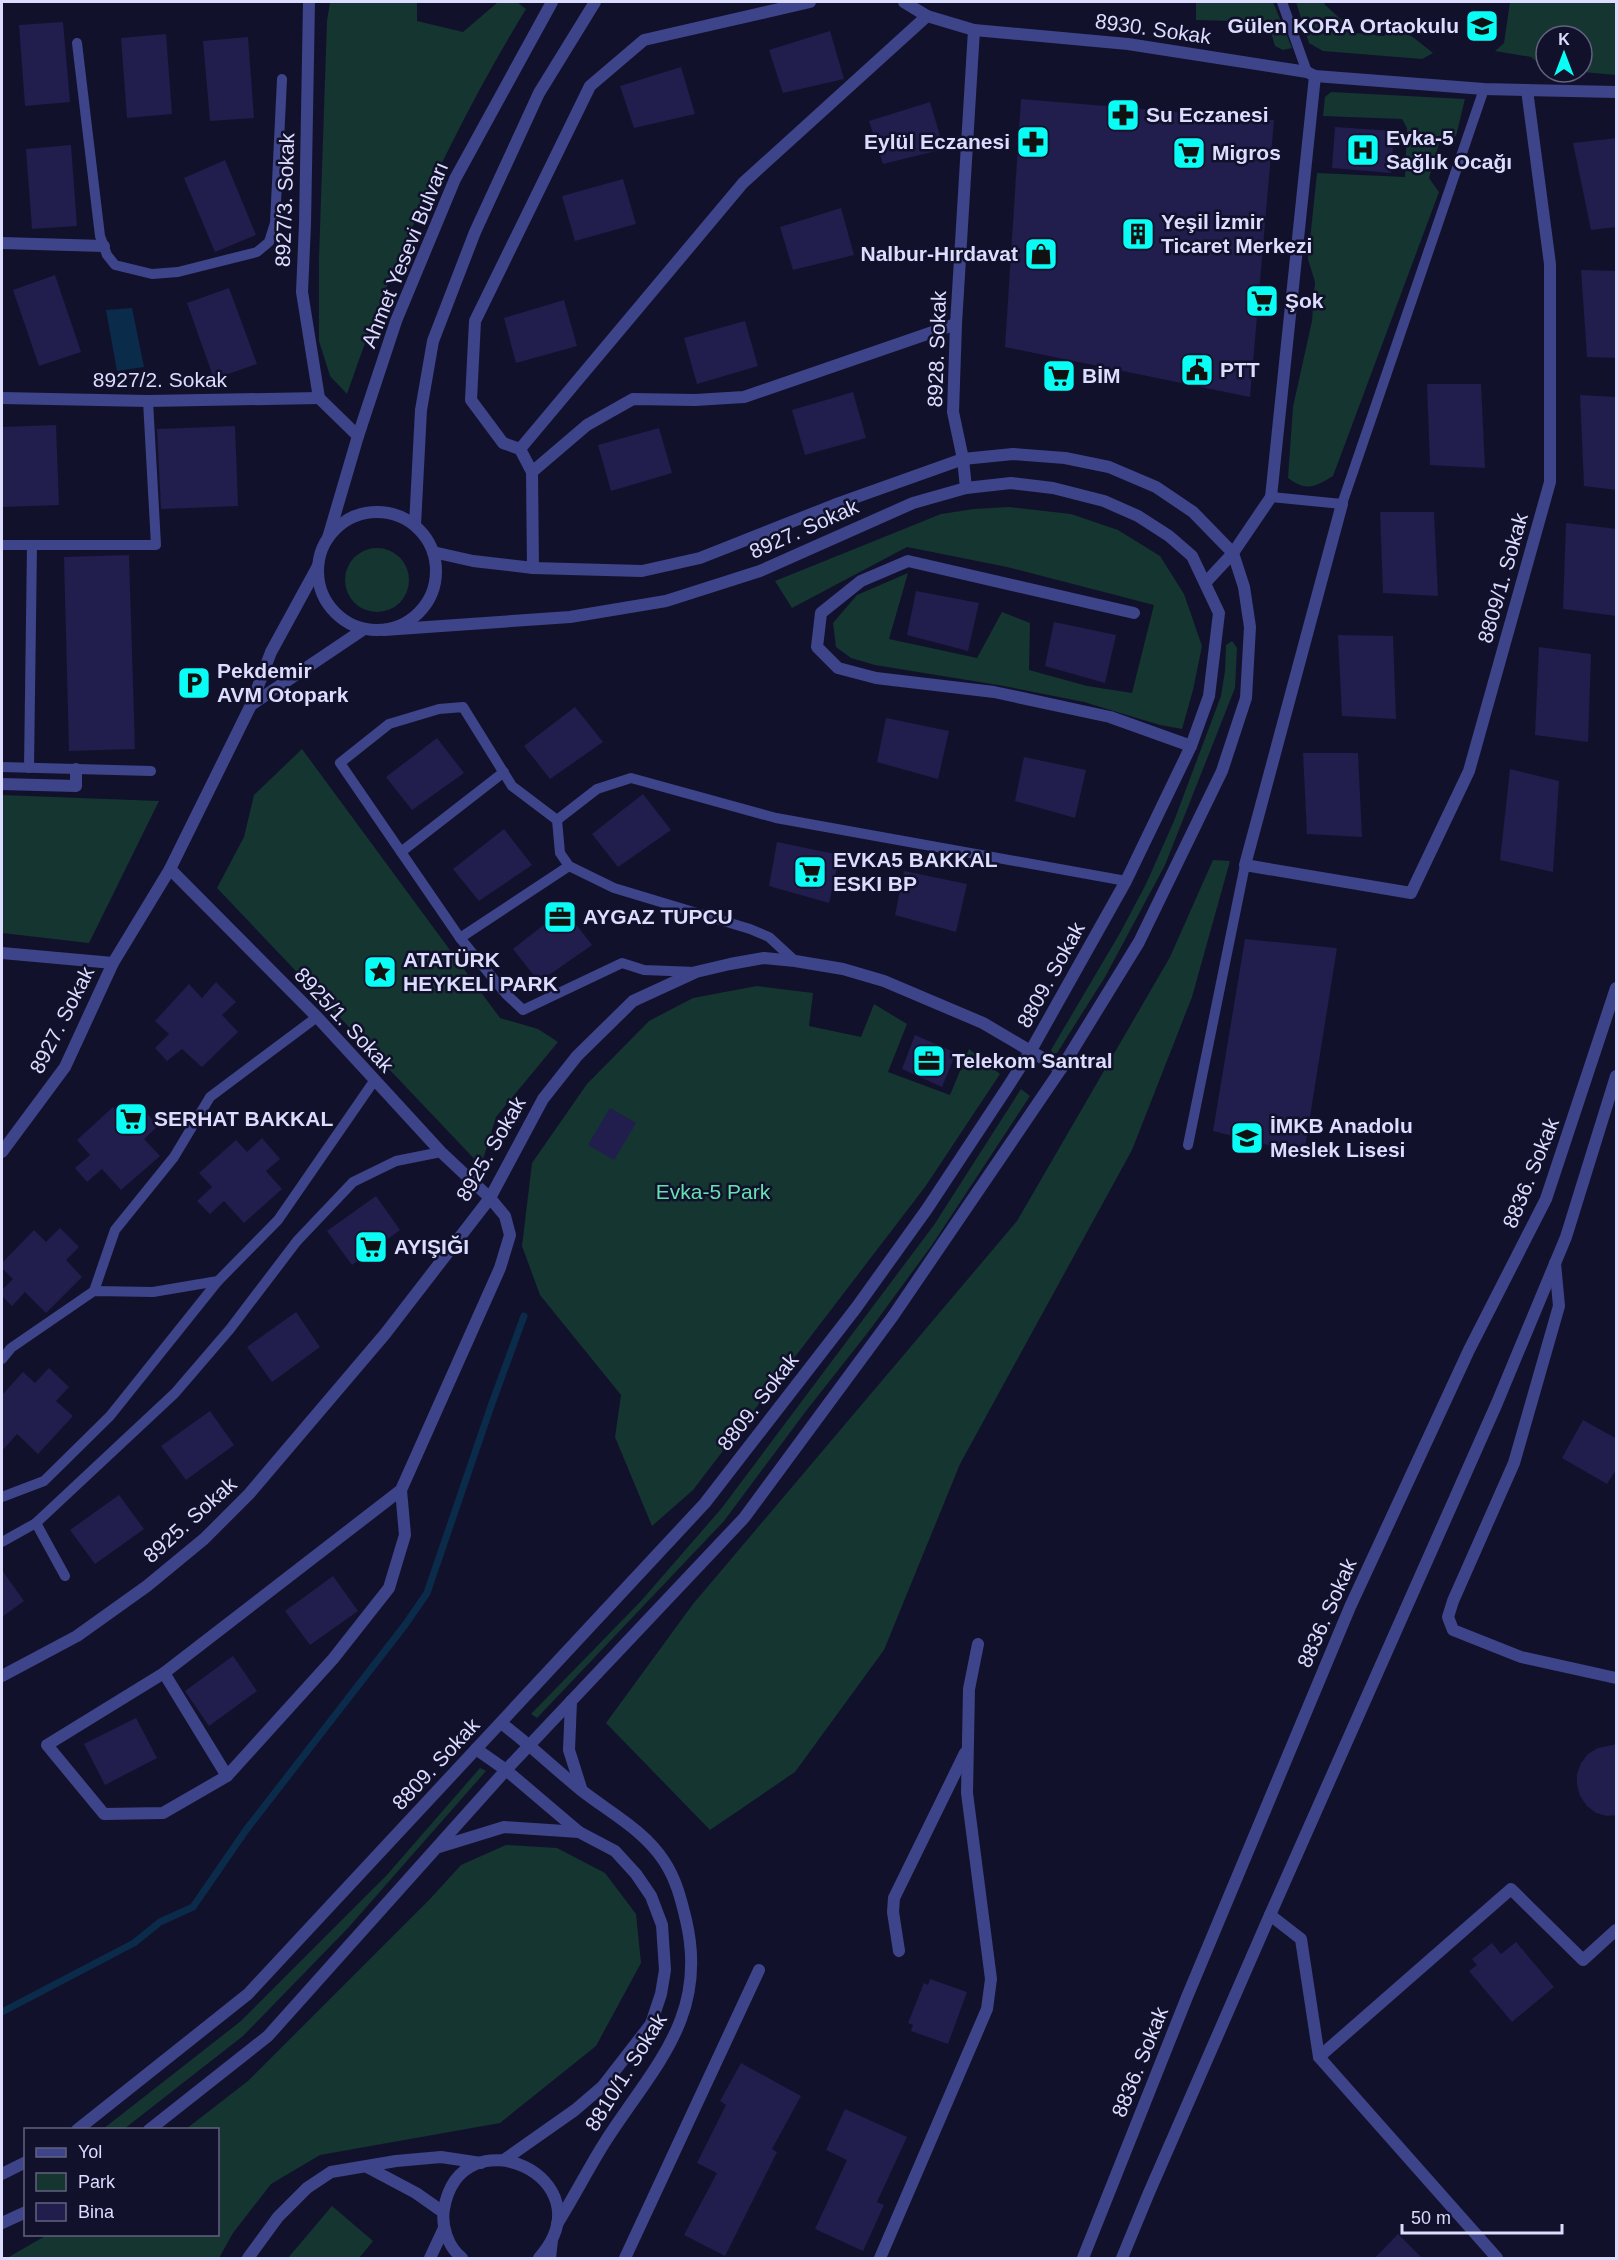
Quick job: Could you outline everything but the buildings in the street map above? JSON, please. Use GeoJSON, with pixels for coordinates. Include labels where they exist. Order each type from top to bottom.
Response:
{"type":"FeatureCollection","features":[{"type":"Feature","properties":{"kind":"street","name":"8927/3. Sokak"},"geometry":{"type":"LineString","coordinates":[[309,2],[302,291],[319,398]]}},
{"type":"Feature","properties":{"kind":"street","name":"Ahmet Yesevi Bulvarı"},"geometry":{"type":"LineString","coordinates":[[327,538],[396,321],[455,179],[552,2]]}},
{"type":"Feature","properties":{"kind":"street"},"geometry":{"type":"LineString","coordinates":[[415,525],[421,410],[433,341],[475,232],[539,93],[595,2]]}},
{"type":"Feature","properties":{"kind":"street"},"geometry":{"type":"LineString","coordinates":[[532,568],[532,472],[520,449],[503,442],[471,400],[475,321],[590,86],[644,40],[810,2]]}},
{"type":"Feature","properties":{"kind":"street","name":"8930. Sokak"},"geometry":{"type":"LineString","coordinates":[[904,2],[927,16],[974,30],[1128,44],[1311,74],[1484,89],[1617,92]]}},
{"type":"Feature","properties":{"kind":"street"},"geometry":{"type":"LineString","coordinates":[[520,449],[743,183],[927,16]]}},
{"type":"Feature","properties":{"kind":"street","name":"8928. Sokak"},"geometry":{"type":"LineString","coordinates":[[966,488],[963,459],[953,412],[956,324],[974,30]]}},
{"type":"Feature","properties":{"kind":"street"},"geometry":{"type":"LineString","coordinates":[[1206,582],[1233,553],[1271,497],[1311,74]]}},
{"type":"Feature","properties":{"kind":"street","name":"8809/1. Sokak"},"geometry":{"type":"LineString","coordinates":[[1245,865],[1411,892],[1469,771],[1550,482],[1550,264],[1527,90]]}},
{"type":"Feature","properties":{"kind":"street"},"geometry":{"type":"LineString","coordinates":[[2,243],[104,246]]}},
{"type":"Feature","properties":{"kind":"street"},"geometry":{"type":"LineString","coordinates":[[532,472],[586,425],[633,399],[694,400],[744,397],[956,324]]}},
{"type":"Feature","properties":{"kind":"street","name":"8927/2. Sokak"},"geometry":{"type":"LineString","coordinates":[[2,398],[148,401],[319,398]]}},
{"type":"Feature","properties":{"kind":"street"},"geometry":{"type":"LineString","coordinates":[[319,398],[358,436]]}},
{"type":"Feature","properties":{"kind":"street","name":"8927. Sokak"},"geometry":{"type":"LineString","coordinates":[[433,552],[473,561],[532,568],[642,571],[700,558],[834,505],[963,459],[1013,454],[1065,458],[1109,466],[1156,487],[1193,512],[1233,553]]}},
{"type":"Feature","properties":{"kind":"street","name":"8927. Sokak"},"geometry":{"type":"LineString","coordinates":[[384,630],[570,617],[666,601],[760,571],[913,503],[966,488],[1011,483],[1053,488],[1104,501],[1138,516],[1169,536],[1192,556],[1206,582]]}},
{"type":"Feature","properties":{"kind":"street"},"geometry":{"type":"LineString","coordinates":[[1245,865],[1342,504]]}},
{"type":"Feature","properties":{"kind":"street"},"geometry":{"type":"LineString","coordinates":[[379,512],[398,516],[415,525],[428,541],[436,559],[436,579],[430,598],[418,614],[402,625],[384,630],[364,629],[347,622],[332,610],[322,594],[318,575],[319,556],[327,538],[341,524],[359,514],[379,512]]}},
{"type":"Feature","properties":{"kind":"street"},"geometry":{"type":"LineString","coordinates":[[152,2128],[268,2036],[506,1770],[744,1518],[892,1316],[1061,1069],[1139,942],[1222,771],[1246,698],[1250,627],[1244,587],[1233,553]]}},
{"type":"Feature","properties":{"kind":"street"},"geometry":{"type":"LineString","coordinates":[[1134,613],[908,561],[861,581],[820,613],[817,647],[838,668],[876,678],[994,692],[1110,717],[1191,746]]}},
{"type":"Feature","properties":{"kind":"street","name":"8927. Sokak"},"geometry":{"type":"LineString","coordinates":[[2,1152],[65,1066],[114,963],[170,869],[251,705],[271,652],[318,566]]}},
{"type":"Feature","properties":{"kind":"street","name":"8809. Sokak"},"geometry":{"type":"LineString","coordinates":[[80,2128],[248,1994],[705,1503],[856,1308],[927,1209],[1030,1052],[1126,881],[1191,746],[1209,696],[1219,613],[1206,582]]}},
{"type":"Feature","properties":{"kind":"street"},"geometry":{"type":"LineString","coordinates":[[251,705],[364,629]]}},
{"type":"Feature","properties":{"kind":"street"},"geometry":{"type":"LineString","coordinates":[[2,784],[76,786],[75,769]]}},
{"type":"Feature","properties":{"kind":"street","name":"8925/1. Sokak"},"geometry":{"type":"LineString","coordinates":[[170,869],[317,1017],[441,1152],[490,1198],[505,1216],[510,1235],[500,1268],[401,1490]]}},
{"type":"Feature","properties":{"kind":"street"},"geometry":{"type":"LineString","coordinates":[[2,953],[114,963]]}},
{"type":"Feature","properties":{"kind":"street","name":"8925. Sokak"},"geometry":{"type":"LineString","coordinates":[[2,1676],[77,1636],[147,1586],[204,1539],[249,1494],[356,1368],[490,1198],[543,1099],[577,1056],[633,1001],[696,972],[764,958],[795,961],[843,969],[884,981],[982,1023],[1061,1069]]}},
{"type":"Feature","properties":{"kind":"street","name":"8836. Sokak"},"geometry":{"type":"LineString","coordinates":[[1083,2259],[1187,1997],[1350,1607],[1469,1350],[1546,1199],[1617,988]]}},
{"type":"Feature","properties":{"kind":"street"},"geometry":{"type":"LineString","coordinates":[[1122,2259],[1270,1915],[1497,1403],[1566,1237],[1617,1076]]}},
{"type":"Feature","properties":{"kind":"street"},"geometry":{"type":"LineString","coordinates":[[1555,1263],[1559,1306],[1514,1463],[1448,1617],[1453,1630],[1521,1657],[1617,1678]]}},
{"type":"Feature","properties":{"kind":"street"},"geometry":{"type":"LineString","coordinates":[[401,1490],[405,1535],[389,1588],[333,1659],[227,1776],[163,1813],[105,1814],[46,1745],[164,1672],[401,1490]]}},
{"type":"Feature","properties":{"kind":"street"},"geometry":{"type":"LineString","coordinates":[[880,2259],[987,2009],[991,1979],[967,1793],[969,1689],[978,1644]]}},
{"type":"Feature","properties":{"kind":"street"},"geometry":{"type":"LineString","coordinates":[[164,1672],[227,1776]]}},
{"type":"Feature","properties":{"kind":"street"},"geometry":{"type":"LineString","coordinates":[[571,1701],[569,1750],[581,1790]]}},
{"type":"Feature","properties":{"kind":"street","name":"8810/1. Sokak"},"geometry":{"type":"LineString","coordinates":[[501,1723],[530,1744],[581,1790],[636,1830],[664,1860],[679,1892],[691,1938],[692,1978],[685,2014],[672,2043],[604,2143],[575,2197],[557,2224]]}},
{"type":"Feature","properties":{"kind":"street"},"geometry":{"type":"LineString","coordinates":[[899,1951],[893,1912],[894,1898],[968,1748]]}},
{"type":"Feature","properties":{"kind":"street","name":"8810/1. Sokak"},"geometry":{"type":"LineString","coordinates":[[476,1749],[506,1770],[579,1832],[615,1851],[636,1874],[651,1896],[662,1924],[665,1970],[661,1994],[651,2024],[603,2086],[567,2116],[504,2160]]}},
{"type":"Feature","properties":{"kind":"street"},"geometry":{"type":"LineString","coordinates":[[439,1847],[504,1827],[579,1832]]}},
{"type":"Feature","properties":{"kind":"street"},"geometry":{"type":"LineString","coordinates":[[1319,2057],[1511,1889],[1583,1960],[1617,1930]]}},
{"type":"Feature","properties":{"kind":"street"},"geometry":{"type":"LineString","coordinates":[[1270,1915],[1301,1939],[1319,2057],[1497,2259]]}},
{"type":"Feature","properties":{"kind":"street"},"geometry":{"type":"LineString","coordinates":[[625,2259],[759,1970]]}},
{"type":"Feature","properties":{"kind":"street"},"geometry":{"type":"LineString","coordinates":[[248,2259],[278,2217],[307,2188],[331,2172],[396,2161],[441,2157],[481,2163],[504,2160],[520,2163],[533,2170],[544,2181],[557,2209],[557,2224],[550,2259]]}},
{"type":"Feature","properties":{"kind":"street"},"geometry":{"type":"LineString","coordinates":[[2,2174],[24,2163]]}},
{"type":"Feature","properties":{"kind":"street"},"geometry":{"type":"LineString","coordinates":[[462,2259],[449,2242],[444,2228],[443,2212],[451,2187],[459,2177],[481,2163]]}},
{"type":"Feature","properties":{"kind":"street"},"geometry":{"type":"LineString","coordinates":[[367,2167],[416,2193],[443,2212]]}},
{"type":"Feature","properties":{"kind":"street"},"geometry":{"type":"LineString","coordinates":[[2,2223],[24,2213]]}},
{"type":"Feature","properties":{"kind":"street"},"geometry":{"type":"LineString","coordinates":[[430,2259],[444,2228]]}},
{"type":"Feature","properties":{"kind":"street"},"geometry":{"type":"LineString","coordinates":[[539,2259],[552,2240]]}},
{"type":"Feature","properties":{"kind":"lane"},"geometry":{"type":"LineString","coordinates":[[1282,2],[1311,74]]}},
{"type":"Feature","properties":{"kind":"lane"},"geometry":{"type":"LineString","coordinates":[[77,44],[100,236],[107,255],[116,265],[152,274],[178,272],[257,252],[269,242],[275,223],[282,79]]}},
{"type":"Feature","properties":{"kind":"lane"},"geometry":{"type":"LineString","coordinates":[[1271,497],[1342,504],[1484,89]]}},
{"type":"Feature","properties":{"kind":"lane"},"geometry":{"type":"LineString","coordinates":[[2,545],[156,545],[148,401]]}},
{"type":"Feature","properties":{"kind":"lane"},"geometry":{"type":"LineString","coordinates":[[29,768],[32,545]]}},
{"type":"Feature","properties":{"kind":"lane"},"geometry":{"type":"LineString","coordinates":[[696,972],[644,970],[622,963],[523,1010],[506,994],[460,938],[340,763],[388,724],[439,709],[463,707],[512,786],[557,820],[560,853],[569,866],[614,888],[750,929],[769,937],[795,961]]}},
{"type":"Feature","properties":{"kind":"lane"},"geometry":{"type":"LineString","coordinates":[[2,767],[151,771]]}},
{"type":"Feature","properties":{"kind":"lane"},"geometry":{"type":"LineString","coordinates":[[401,852],[504,772]]}},
{"type":"Feature","properties":{"kind":"lane"},"geometry":{"type":"LineString","coordinates":[[557,820],[597,789],[631,778],[776,818],[1126,881]]}},
{"type":"Feature","properties":{"kind":"lane"},"geometry":{"type":"LineString","coordinates":[[1188,1145],[1245,865]]}},
{"type":"Feature","properties":{"kind":"lane"},"geometry":{"type":"LineString","coordinates":[[460,938],[569,866]]}},
{"type":"Feature","properties":{"kind":"lane"},"geometry":{"type":"LineString","coordinates":[[94,1291],[115,1230],[174,1157],[210,1097],[317,1017]]}},
{"type":"Feature","properties":{"kind":"lane"},"geometry":{"type":"LineString","coordinates":[[2,1497],[44,1481],[110,1416],[218,1281],[278,1220],[374,1081]]}},
{"type":"Feature","properties":{"kind":"lane"},"geometry":{"type":"LineString","coordinates":[[2,1542],[36,1523],[175,1393],[230,1329],[297,1241],[353,1182],[396,1161],[441,1152]]}},
{"type":"Feature","properties":{"kind":"lane"},"geometry":{"type":"LineString","coordinates":[[2,1359],[10,1348],[94,1291],[153,1292],[218,1281]]}},
{"type":"Feature","properties":{"kind":"lane"},"geometry":{"type":"LineString","coordinates":[[36,1523],[64,1576]]}},
{"type":"Feature","properties":{"kind":"green space"},"geometry":{"type":"Polygon","coordinates":[[[330,2],[417,2],[417,21],[463,32],[498,2],[517,2],[526,9],[473,102],[426,197],[384,294],[347,394],[330,376],[319,341],[319,258],[327,21],[330,2]]]}},
{"type":"Feature","properties":{"kind":"green space"},"geometry":{"type":"Polygon","coordinates":[[[1196,2],[1273,2],[1292,48],[1283,50],[1275,46],[1268,22],[1196,20],[1196,2]]]}},
{"type":"Feature","properties":{"kind":"green space"},"geometry":{"type":"Polygon","coordinates":[[[1296,2],[1327,2],[1324,4],[1356,33],[1384,36],[1395,23],[1433,53],[1422,59],[1323,51],[1309,43],[1296,2]]]}},
{"type":"Feature","properties":{"kind":"green space"},"geometry":{"type":"Polygon","coordinates":[[[1510,2],[1616,2],[1616,75],[1594,73],[1594,24],[1534,24],[1534,59],[1495,51],[1504,43],[1510,2]]]}},
{"type":"Feature","properties":{"kind":"green space"},"geometry":{"type":"Polygon","coordinates":[[[1331,92],[1465,99],[1456,136],[1442,133],[1429,178],[1439,192],[1333,476],[1316,485],[1306,486],[1288,478],[1293,407],[1312,321],[1315,282],[1308,259],[1317,173],[1405,177],[1407,128],[1402,119],[1323,116],[1325,97],[1331,92]]]}},
{"type":"Feature","properties":{"kind":"green space"},"geometry":{"type":"Polygon","coordinates":[[[1009,507],[1071,514],[1118,530],[1160,556],[1184,594],[1202,646],[1182,729],[1160,725],[1084,702],[1004,686],[875,665],[851,658],[836,647],[833,623],[857,595],[908,573],[889,639],[977,658],[1002,612],[1030,623],[1029,670],[1087,686],[1132,693],[1154,605],[1007,567],[907,547],[792,608],[775,581],[941,514],[1009,507]]]}},
{"type":"Feature","properties":{"kind":"green space"},"geometry":{"type":"Polygon","coordinates":[[[377,548],[389,550],[400,557],[407,568],[409,580],[407,592],[400,603],[389,610],[377,612],[365,610],[354,603],[347,592],[345,580],[347,568],[354,557],[365,550],[377,548]]]}},
{"type":"Feature","properties":{"kind":"green space"},"geometry":{"type":"Polygon","coordinates":[[[1232,641],[1237,648],[1235,688],[1165,865],[1105,977],[1057,1053],[1053,1054],[1051,1050],[1146,884],[1174,821],[1221,696],[1226,645],[1232,641]]]}},
{"type":"Feature","properties":{"kind":"green space"},"geometry":{"type":"Polygon","coordinates":[[[302,749],[500,1018],[538,1029],[558,1042],[496,1117],[481,1166],[217,888],[244,837],[254,795],[302,749]]]}},
{"type":"Feature","properties":{"kind":"green space"},"geometry":{"type":"Polygon","coordinates":[[[2,795],[159,801],[89,943],[2,933],[2,795]]]}},
{"type":"Feature","properties":{"kind":"green space"},"geometry":{"type":"Polygon","coordinates":[[[1213,860],[1230,861],[1192,997],[1132,1150],[960,1464],[884,1650],[795,1772],[710,1830],[606,1723],[693,1604],[1017,1221],[1170,957],[1213,860]]]}},
{"type":"Feature","properties":{"kind":"green space","name":"Evka-5 Park"},"geometry":{"type":"Polygon","coordinates":[[[757,986],[813,993],[809,1026],[861,1037],[874,1004],[907,1024],[888,1072],[950,1095],[969,1049],[1000,1074],[925,1187],[693,1490],[652,1526],[615,1437],[621,1395],[540,1295],[522,1246],[532,1163],[587,1084],[649,1021],[693,998],[757,986]]]}},
{"type":"Feature","properties":{"kind":"green space"},"geometry":{"type":"Polygon","coordinates":[[[1021,1089],[1030,1096],[932,1245],[724,1521],[537,1718],[531,1714],[641,1601],[721,1509],[934,1225],[1021,1089]]]}},
{"type":"Feature","properties":{"kind":"green space"},"geometry":{"type":"Polygon","coordinates":[[[480,1768],[486,1771],[348,1928],[243,2036],[125,2128],[104,2128],[241,2021],[386,1876],[480,1768]]]}},
{"type":"Feature","properties":{"kind":"green space"},"geometry":{"type":"Polygon","coordinates":[[[506,1845],[557,1848],[605,1873],[636,1914],[641,1963],[596,2046],[500,2123],[320,2155],[271,2184],[233,2233],[219,2258],[7,2258],[45,2236],[219,2236],[219,2128],[187,2128],[248,2081],[461,1865],[506,1845]]]}},
{"type":"Feature","properties":{"kind":"green space"},"geometry":{"type":"Polygon","coordinates":[[[332,2206],[373,2241],[359,2258],[288,2258],[332,2206]]]}},
{"type":"Feature","properties":{"kind":"water"},"geometry":{"type":"Polygon","coordinates":[[[132,308],[144,367],[117,371],[106,310],[132,308]]]}},
{"type":"Feature","properties":{"kind":"waterway"},"geometry":{"type":"LineString","coordinates":[[2,2012],[134,1943],[160,1922],[193,1907],[246,1830],[405,1625],[427,1593],[524,1316]]}},
{"type":"Feature","properties":{"kind":"place","name":"Gülen KORA Ortaokulu"},"geometry":{"type":"Point","coordinates":[1482,26]}},
{"type":"Feature","properties":{"kind":"place","name":"Su Eczanesi"},"geometry":{"type":"Point","coordinates":[1123,115]}},
{"type":"Feature","properties":{"kind":"place","name":"Eylül Eczanesi"},"geometry":{"type":"Point","coordinates":[1033,142]}},
{"type":"Feature","properties":{"kind":"place","name":"Evka-5 Sağlık Ocağı"},"geometry":{"type":"Point","coordinates":[1363,150]}},
{"type":"Feature","properties":{"kind":"place","name":"Migros"},"geometry":{"type":"Point","coordinates":[1189,153]}},
{"type":"Feature","properties":{"kind":"place","name":"Yeşil İzmir Ticaret Merkezi"},"geometry":{"type":"Point","coordinates":[1138,234]}},
{"type":"Feature","properties":{"kind":"place","name":"Nalbur-Hırdavat"},"geometry":{"type":"Point","coordinates":[1041,254]}},
{"type":"Feature","properties":{"kind":"place","name":"Şok"},"geometry":{"type":"Point","coordinates":[1262,301]}},
{"type":"Feature","properties":{"kind":"place","name":"PTT"},"geometry":{"type":"Point","coordinates":[1197,370]}},
{"type":"Feature","properties":{"kind":"place","name":"BİM"},"geometry":{"type":"Point","coordinates":[1059,376]}},
{"type":"Feature","properties":{"kind":"place","name":"Pekdemir AVM Otopark"},"geometry":{"type":"Point","coordinates":[194,683]}},
{"type":"Feature","properties":{"kind":"place","name":"EVKA5 BAKKAL ESKI BP"},"geometry":{"type":"Point","coordinates":[810,872]}},
{"type":"Feature","properties":{"kind":"place","name":"AYGAZ TUPCU"},"geometry":{"type":"Point","coordinates":[560,917]}},
{"type":"Feature","properties":{"kind":"place","name":"ATATÜRK HEYKELİ PARK"},"geometry":{"type":"Point","coordinates":[380,972]}},
{"type":"Feature","properties":{"kind":"place","name":"Telekom Santral"},"geometry":{"type":"Point","coordinates":[929,1061]}},
{"type":"Feature","properties":{"kind":"place","name":"SERHAT BAKKAL"},"geometry":{"type":"Point","coordinates":[131,1119]}},
{"type":"Feature","properties":{"kind":"place","name":"İMKB Anadolu Meslek Lisesi"},"geometry":{"type":"Point","coordinates":[1247,1138]}},
{"type":"Feature","properties":{"kind":"place","name":"AYIŞIĞI"},"geometry":{"type":"Point","coordinates":[371,1247]}}]}
